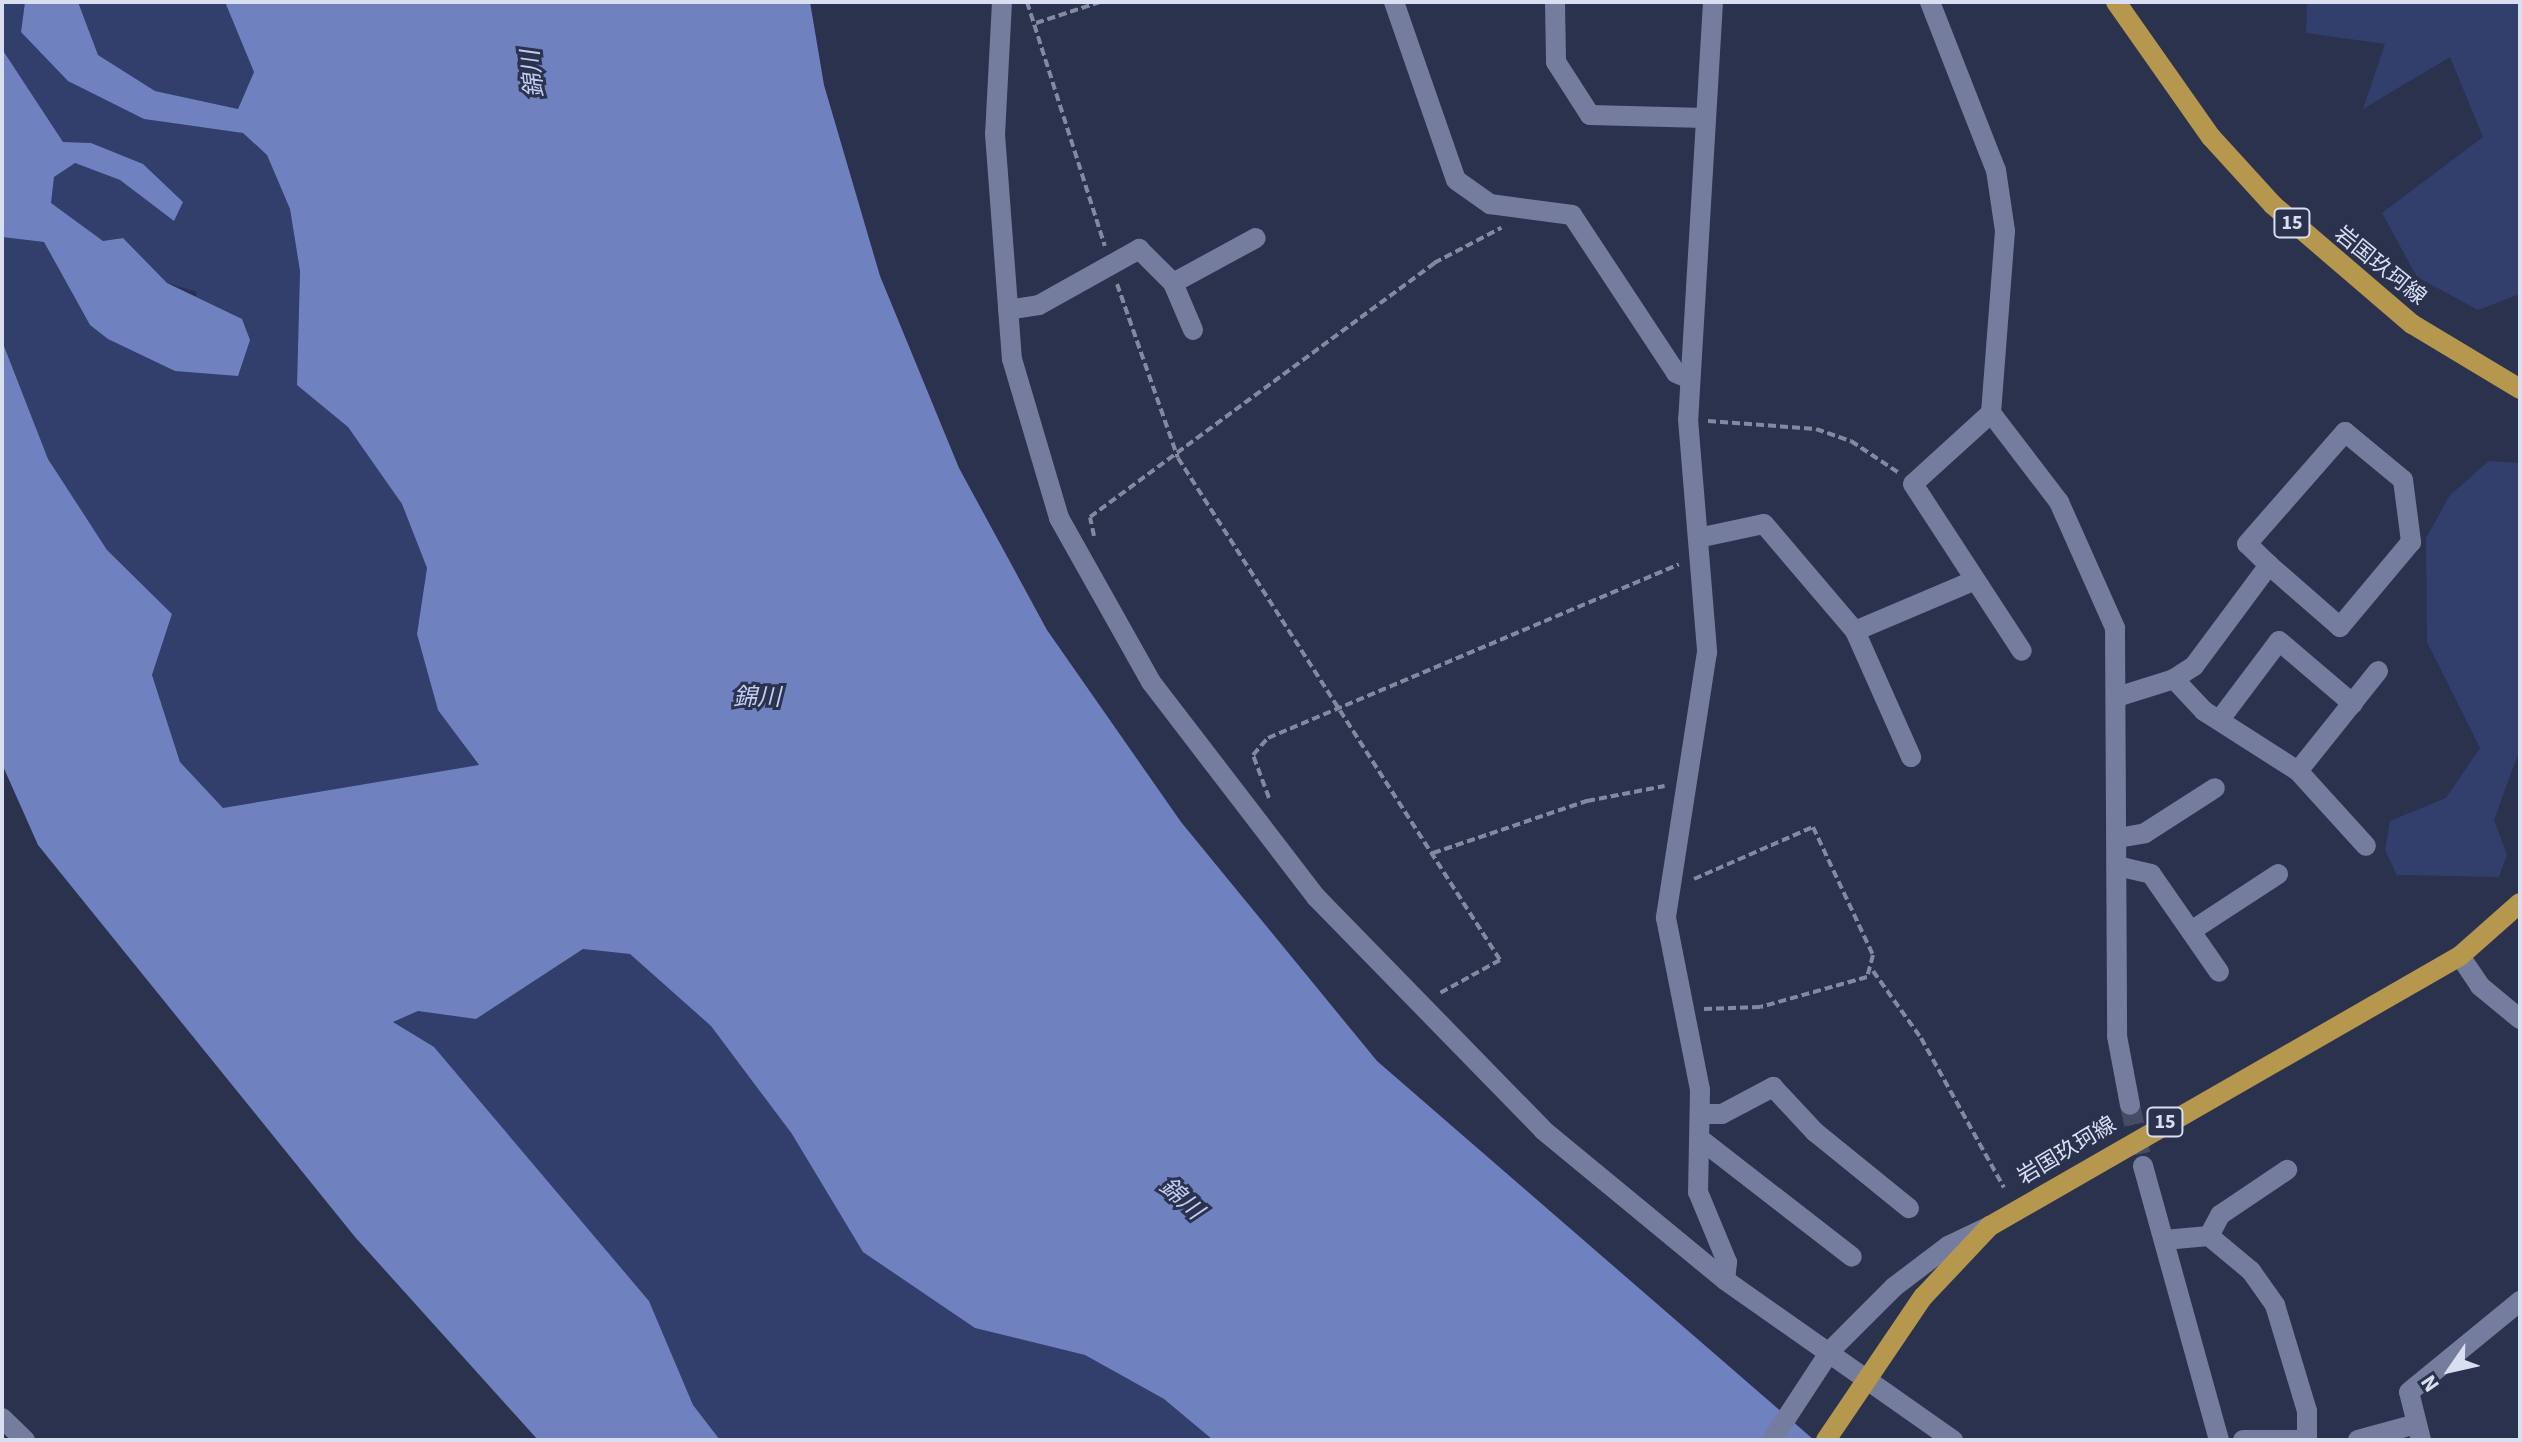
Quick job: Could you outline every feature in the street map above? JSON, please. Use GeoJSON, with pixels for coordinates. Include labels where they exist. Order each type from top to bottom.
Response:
{"type":"FeatureCollection","features":[{"type":"Feature","properties":{"kind":"main road","name":"岩国玖珂線"},"geometry":{"type":"LineString","coordinates":[[2116,2],[2192,112],[2273,205],[2412,324],[2520,389]]}},
{"type":"Feature","properties":{"kind":"main road","name":"岩国玖珂線"},"geometry":{"type":"LineString","coordinates":[[1826,1440],[1865,1373],[1990,1226],[2460,956],[2520,903]]}},
{"type":"Feature","properties":{"kind":"street"},"geometry":{"type":"LineString","coordinates":[[1002,2],[995,134],[1008,310],[1022,407],[1059,518],[1151,682],[1265,835],[1415,1004],[1543,1130],[1725,1280],[1865,1373],[1953,1440]]}},
{"type":"Feature","properties":{"kind":"street"},"geometry":{"type":"LineString","coordinates":[[1394,2],[1456,180],[1490,204],[1532,205],[1572,215],[1676,373],[1690,379]]}},
{"type":"Feature","properties":{"kind":"street"},"geometry":{"type":"LineString","coordinates":[[1555,2],[1556,62],[1590,115],[1705,118]]}},
{"type":"Feature","properties":{"kind":"street"},"geometry":{"type":"LineString","coordinates":[[1713,2],[1688,419],[1707,652],[1667,886],[1666,918],[1702,1114],[1698,1192],[1727,1262],[1725,1280]]}},
{"type":"Feature","properties":{"kind":"street"},"geometry":{"type":"LineString","coordinates":[[1930,2],[1996,170],[2005,231],[1991,413],[2085,548],[2115,628],[2117,1036],[2130,1105]]}},
{"type":"Feature","properties":{"kind":"street"},"geometry":{"type":"LineString","coordinates":[[1173,283],[1256,238]]}},
{"type":"Feature","properties":{"kind":"street"},"geometry":{"type":"LineString","coordinates":[[1008,310],[1039,305],[1109,261],[1139,249],[1173,283],[1193,330]]}},
{"type":"Feature","properties":{"kind":"street"},"geometry":{"type":"LineString","coordinates":[[1991,413],[1913,484],[2022,651]]}},
{"type":"Feature","properties":{"kind":"street"},"geometry":{"type":"LineString","coordinates":[[2345,432],[2403,480],[2411,542],[2340,627],[2269,565],[2247,544],[2345,432]]}},
{"type":"Feature","properties":{"kind":"street"},"geometry":{"type":"LineString","coordinates":[[1699,547],[1764,524],[1855,631],[1911,757]]}},
{"type":"Feature","properties":{"kind":"street"},"geometry":{"type":"LineString","coordinates":[[2117,697],[2174,679],[2194,666],[2269,565]]}},
{"type":"Feature","properties":{"kind":"street"},"geometry":{"type":"LineString","coordinates":[[1855,631],[1975,580]]}},
{"type":"Feature","properties":{"kind":"street"},"geometry":{"type":"LineString","coordinates":[[2221,718],[2279,641],[2353,704]]}},
{"type":"Feature","properties":{"kind":"street"},"geometry":{"type":"LineString","coordinates":[[2298,771],[2378,671]]}},
{"type":"Feature","properties":{"kind":"street"},"geometry":{"type":"LineString","coordinates":[[2174,679],[2192,702],[2221,718],[2298,771],[2366,846]]}},
{"type":"Feature","properties":{"kind":"street"},"geometry":{"type":"LineString","coordinates":[[2118,838],[2145,833],[2215,788]]}},
{"type":"Feature","properties":{"kind":"street"},"geometry":{"type":"LineString","coordinates":[[2117,866],[2151,874],[2219,972]]}},
{"type":"Feature","properties":{"kind":"street"},"geometry":{"type":"LineString","coordinates":[[2191,931],[2278,874]]}},
{"type":"Feature","properties":{"kind":"street"},"geometry":{"type":"LineString","coordinates":[[2460,956],[2480,986],[2520,1019]]}},
{"type":"Feature","properties":{"kind":"street"},"geometry":{"type":"LineString","coordinates":[[1702,1114],[1722,1114],[1773,1087],[1815,1132],[1909,1208]]}},
{"type":"Feature","properties":{"kind":"street"},"geometry":{"type":"LineString","coordinates":[[1700,1139],[1852,1257]]}},
{"type":"Feature","properties":{"kind":"street"},"geometry":{"type":"LineString","coordinates":[[2143,1166],[2219,1440]]}},
{"type":"Feature","properties":{"kind":"street"},"geometry":{"type":"LineString","coordinates":[[2209,1236],[2220,1215],[2287,1170]]}},
{"type":"Feature","properties":{"kind":"street"},"geometry":{"type":"LineString","coordinates":[[1772,1440],[1831,1350],[1921,1264],[1990,1226]]}},
{"type":"Feature","properties":{"kind":"street"},"geometry":{"type":"LineString","coordinates":[[2164,1240],[2209,1236],[2251,1271],[2275,1305],[2307,1411],[2307,1440]]}},
{"type":"Feature","properties":{"kind":"street"},"geometry":{"type":"LineString","coordinates":[[2358,1440],[2418,1432],[2409,1392],[2520,1301]]}},
{"type":"Feature","properties":{"kind":"street"},"geometry":{"type":"LineString","coordinates":[[2,1418],[25,1440]]}},
{"type":"Feature","properties":{"kind":"street"},"geometry":{"type":"LineString","coordinates":[[2243,1440],[2297,1440]]}},
{"type":"Feature","properties":{"kind":"path"},"geometry":{"type":"LineString","coordinates":[[1027,2],[1109,261],[1178,458],[1500,960],[1441,988],[1438,1008]]}},
{"type":"Feature","properties":{"kind":"path"},"geometry":{"type":"LineString","coordinates":[[1036,23],[1100,2]]}},
{"type":"Feature","properties":{"kind":"path"},"geometry":{"type":"LineString","coordinates":[[1096,545],[1090,517],[1178,458],[1340,330],[1532,205]]}},
{"type":"Feature","properties":{"kind":"path"},"geometry":{"type":"LineString","coordinates":[[1688,419],[1816,429],[1851,441],[1913,484]]}},
{"type":"Feature","properties":{"kind":"path"},"geometry":{"type":"LineString","coordinates":[[1265,835],[1276,811],[1253,755],[1268,738],[1337,704],[1699,547]]}},
{"type":"Feature","properties":{"kind":"path"},"geometry":{"type":"LineString","coordinates":[[1432,853],[1587,801],[1687,783]]}},
{"type":"Feature","properties":{"kind":"path"},"geometry":{"type":"LineString","coordinates":[[1667,886],[1813,827],[1862,928],[1873,971],[1921,1038],[2004,1188]]}},
{"type":"Feature","properties":{"kind":"path"},"geometry":{"type":"LineString","coordinates":[[1685,1010],[1760,1007],[1873,971]]}},
{"type":"Feature","properties":{"kind":"shaded area"},"geometry":{"type":"Polygon","coordinates":[[[2,2],[25,2],[21,32],[144,119],[243,133],[267,155],[290,209],[300,271],[297,384],[348,427],[402,504],[427,568],[417,634],[438,709],[479,766],[224,809],[180,762],[152,675],[172,614],[107,550],[48,459],[2,341],[2,237],[44,242],[90,325],[175,371],[197,292],[167,283],[123,238],[103,241],[51,204],[53,177],[75,163],[120,180],[174,221],[183,202],[91,143],[63,142],[2,49],[2,2]]]}},
{"type":"Feature","properties":{"kind":"shaded area"},"geometry":{"type":"Polygon","coordinates":[[[78,2],[225,2],[254,72],[238,109],[155,91],[98,55],[78,2]]]}},
{"type":"Feature","properties":{"kind":"shaded area"},"geometry":{"type":"Polygon","coordinates":[[[2307,2],[2520,2],[2520,294],[2478,310],[2417,277],[2382,213],[2483,137],[2450,57],[2363,109],[2385,44],[2306,33],[2307,2]]]}},
{"type":"Feature","properties":{"kind":"shaded area"},"geometry":{"type":"Polygon","coordinates":[[[2489,461],[2520,463],[2520,749],[2494,820],[2507,855],[2499,877],[2397,875],[2385,850],[2390,821],[2446,798],[2480,748],[2427,642],[2426,538],[2450,495],[2489,461]]]}},
{"type":"Feature","properties":{"kind":"shaded area"},"geometry":{"type":"Polygon","coordinates":[[[583,949],[630,954],[711,1026],[792,1134],[975,1328],[1085,1355],[1164,1399],[1213,1440],[720,1440],[693,1405],[649,1301],[434,1048],[392,1022],[418,1011],[476,1019],[583,949]]]}},
{"type":"Feature","properties":{"kind":"water","name":"錦川"},"geometry":{"type":"Polygon","coordinates":[[[25,2],[78,2],[98,55],[155,91],[238,109],[254,72],[225,2],[810,2],[824,85],[880,276],[959,468],[1047,630],[1181,822],[1377,1061],[1814,1440],[1213,1440],[1164,1399],[1085,1355],[975,1328],[863,1252],[792,1134],[711,1026],[630,954],[583,949],[476,1019],[418,1011],[393,1022],[434,1047],[649,1301],[693,1405],[720,1440],[538,1440],[355,1237],[38,845],[2,764],[2,341],[48,459],[107,550],[172,614],[152,675],[180,762],[223,808],[479,765],[438,710],[417,634],[427,568],[402,504],[348,427],[297,385],[300,271],[290,209],[267,155],[243,133],[144,119],[68,81],[21,32],[25,2]]]}},
{"type":"Feature","properties":{"kind":"water"},"geometry":{"type":"Polygon","coordinates":[[[2,49],[63,142],[91,143],[143,164],[183,202],[174,221],[120,180],[75,163],[54,177],[51,203],[103,241],[123,238],[167,283],[242,319],[250,340],[238,376],[175,371],[108,339],[90,325],[44,242],[2,237],[2,49]]]}},
{"type":"Feature","properties":{"kind":"tunnel"},"geometry":{"type":"LineString","coordinates":[[2130,1105],[2143,1166]]}}]}
